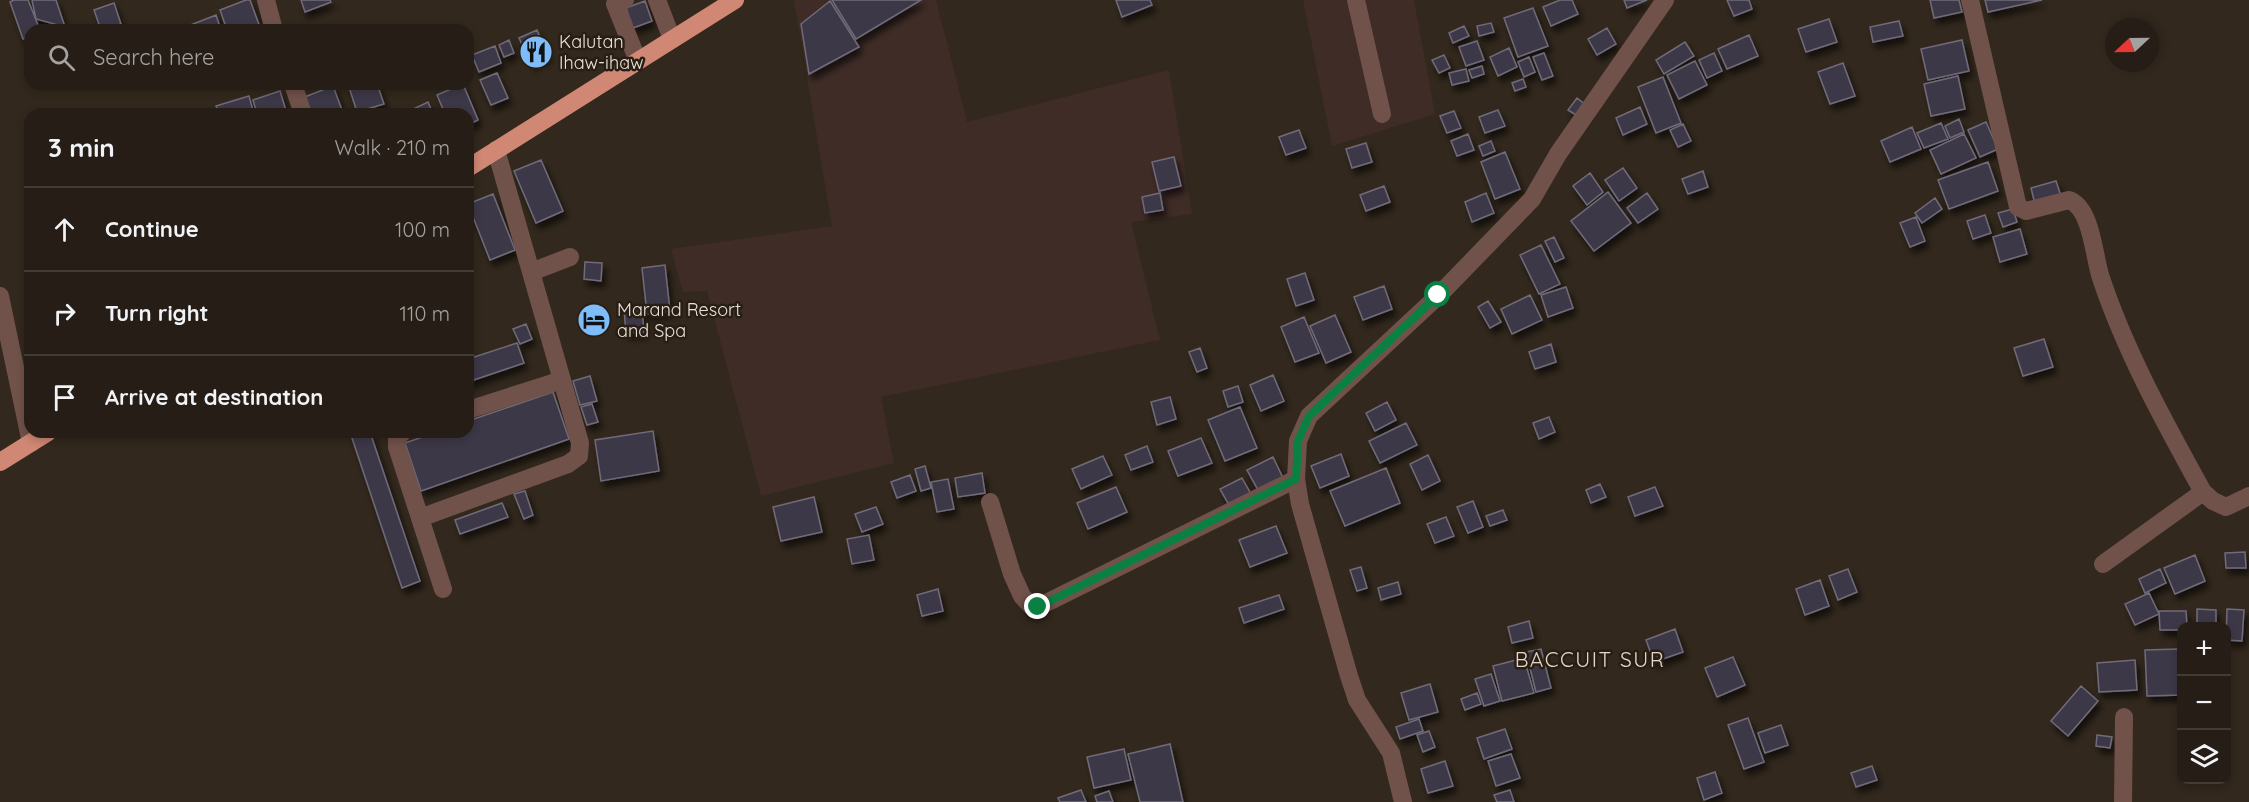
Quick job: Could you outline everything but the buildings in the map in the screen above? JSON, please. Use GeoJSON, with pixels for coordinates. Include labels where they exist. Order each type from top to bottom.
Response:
{"type":"FeatureCollection","features":[{"type":"Feature","properties":{"kind":"highway"},"geometry":{"type":"LineString","coordinates":[[474,164],[735,0]]}},
{"type":"Feature","properties":{"kind":"highway"},"geometry":{"type":"LineString","coordinates":[[0,462],[39,438]]}},
{"type":"Feature","properties":{"kind":"street"},"geometry":{"type":"LineString","coordinates":[[266,0],[272,24]]}},
{"type":"Feature","properties":{"kind":"street"},"geometry":{"type":"LineString","coordinates":[[625,0],[615,4],[638,61]]}},
{"type":"Feature","properties":{"kind":"street"},"geometry":{"type":"LineString","coordinates":[[657,0],[672,39]]}},
{"type":"Feature","properties":{"kind":"street"},"geometry":{"type":"LineString","coordinates":[[1356,0],[1382,114]]}},
{"type":"Feature","properties":{"kind":"street"},"geometry":{"type":"LineString","coordinates":[[1403,802],[1391,753],[1357,700],[1300,504],[1296,479],[1298,441],[1309,416],[1438,295],[1532,199],[1558,154],[1665,0]]}},
{"type":"Feature","properties":{"kind":"street"},"geometry":{"type":"LineString","coordinates":[[1970,0],[2018,207],[2026,211],[2069,200],[2081,210],[2089,227],[2100,275],[2117,323],[2141,377],[2203,492],[2220,506],[2226,507],[2249,496]]}},
{"type":"Feature","properties":{"kind":"street"},"geometry":{"type":"LineString","coordinates":[[295,90],[301,108]]}},
{"type":"Feature","properties":{"kind":"street"},"geometry":{"type":"LineString","coordinates":[[420,518],[575,460],[579,456],[580,443],[496,150]]}},
{"type":"Feature","properties":{"kind":"street"},"geometry":{"type":"LineString","coordinates":[[531,272],[570,257]]}},
{"type":"Feature","properties":{"kind":"street"},"geometry":{"type":"LineString","coordinates":[[0,296],[24,410]]}},
{"type":"Feature","properties":{"kind":"street"},"geometry":{"type":"LineString","coordinates":[[474,409],[562,380]]}},
{"type":"Feature","properties":{"kind":"street"},"geometry":{"type":"LineString","coordinates":[[30,438],[31,443]]}},
{"type":"Feature","properties":{"kind":"street"},"geometry":{"type":"LineString","coordinates":[[397,438],[397,447],[442,589]]}},
{"type":"Feature","properties":{"kind":"street"},"geometry":{"type":"LineString","coordinates":[[990,502],[1018,589],[1031,606],[1038,607],[1296,479]]}},
{"type":"Feature","properties":{"kind":"street"},"geometry":{"type":"LineString","coordinates":[[2103,564],[2203,492]]}},
{"type":"Feature","properties":{"kind":"street"},"geometry":{"type":"LineString","coordinates":[[2123,802],[2124,717]]}},
{"type":"Feature","properties":{"kind":"shaded area"},"geometry":{"type":"Polygon","coordinates":[[[794,0],[936,0],[967,122],[1169,70],[1192,214],[1131,222],[1160,340],[881,397],[894,463],[761,496],[707,291],[683,292],[671,249],[832,226],[794,0]]]}},
{"type":"Feature","properties":{"kind":"shaded area"},"geometry":{"type":"Polygon","coordinates":[[[1303,0],[1414,0],[1435,114],[1332,146],[1303,0]]]}},
{"type":"Feature","properties":{"kind":"place","name":"Kalutan Ihaw-ihaw"},"geometry":{"type":"Point","coordinates":[536,52]}},
{"type":"Feature","properties":{"kind":"place","name":"Marand Resort and Spa"},"geometry":{"type":"Point","coordinates":[594,320]}},
{"type":"Feature","properties":{"kind":"district","name":"BACCUIT SUR"},"geometry":{"type":"Point","coordinates":[1590,660]}},
{"type":"Feature","properties":{"kind":"route"},"geometry":{"type":"LineString","coordinates":[[1038,607],[1296,479],[1298,441],[1309,416],[1438,295]]}}]}
